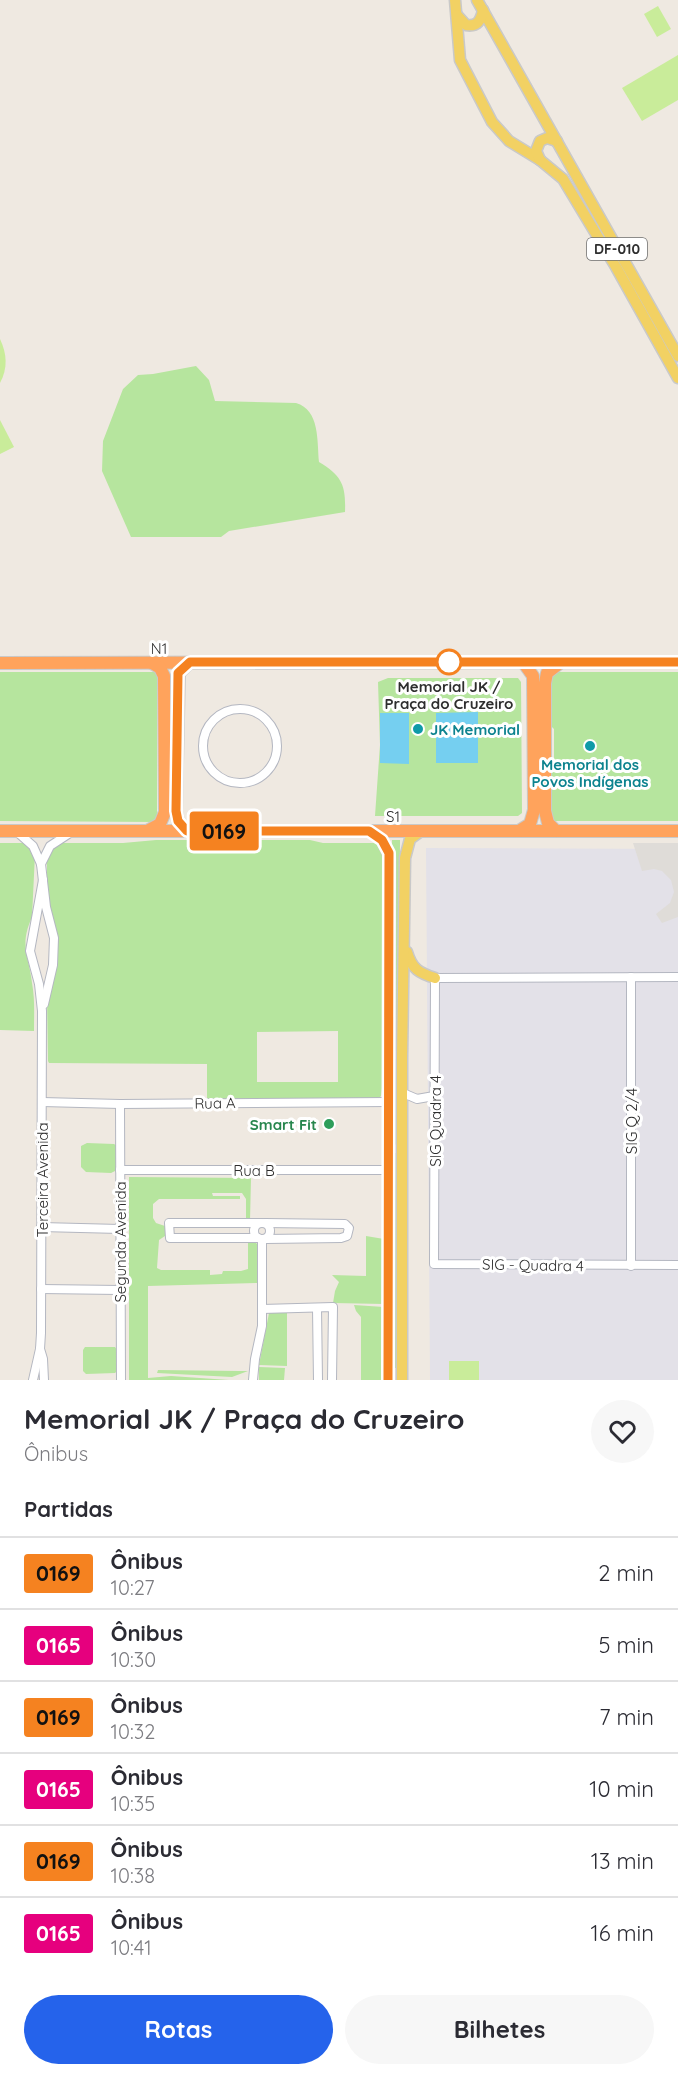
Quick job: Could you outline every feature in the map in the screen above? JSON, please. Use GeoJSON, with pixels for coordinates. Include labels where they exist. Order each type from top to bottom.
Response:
{"type":"FeatureCollection","features":[{"type":"Feature","properties":{"kind":"highway"},"geometry":{"type":"LineString","coordinates":[[187,831],[178,821],[176,811],[177,693],[178,673],[190,662]]}},
{"type":"Feature","properties":{"kind":"highway"},"geometry":{"type":"LineString","coordinates":[[519,831],[530,824],[534,810],[533,676],[524,662]]}},
{"type":"Feature","properties":{"kind":"highway"},"geometry":{"type":"LineString","coordinates":[[556,831],[548,823],[545,811],[545,683],[547,673],[561,662]]}},
{"type":"Feature","properties":{"kind":"highway","name":"N1"},"geometry":{"type":"LineString","coordinates":[[0,663],[678,662]]}},
{"type":"Feature","properties":{"kind":"highway"},"geometry":{"type":"LineString","coordinates":[[148,831],[163,820],[165,806],[164,676],[160,668],[152,663]]}},
{"type":"Feature","properties":{"kind":"highway","name":"S1"},"geometry":{"type":"LineString","coordinates":[[0,831],[678,831]]}},
{"type":"Feature","properties":{"kind":"main road","name":"DF-010"},"geometry":{"type":"LineString","coordinates":[[455,0],[460,60],[492,122],[509,141],[554,170],[569,188],[678,378]]}},
{"type":"Feature","properties":{"kind":"main road","name":"DF-010"},"geometry":{"type":"LineString","coordinates":[[480,5],[678,356]]}},
{"type":"Feature","properties":{"kind":"main road"},"geometry":{"type":"LineString","coordinates":[[457,14],[460,21],[466,25],[476,25],[482,18],[480,5]]}},
{"type":"Feature","properties":{"kind":"main road"},"geometry":{"type":"LineString","coordinates":[[540,160],[536,152],[540,141],[547,138],[557,141]]}},
{"type":"Feature","properties":{"kind":"main road"},"geometry":{"type":"LineString","coordinates":[[369,831],[382,840],[390,858],[388,1378],[398,1373],[402,1379]]}},
{"type":"Feature","properties":{"kind":"main road"},"geometry":{"type":"LineString","coordinates":[[402,1379],[402,1058],[406,853],[410,839],[421,831]]}},
{"type":"Feature","properties":{"kind":"main road"},"geometry":{"type":"LineString","coordinates":[[404,942],[413,968],[435,978]]}},
{"type":"Feature","properties":{"kind":"main road"},"geometry":{"type":"LineString","coordinates":[[389,1058],[396,1054],[402,1058]]}},
{"type":"Feature","properties":{"kind":"main road"},"geometry":{"type":"LineString","coordinates":[[389,1145],[395,1150],[403,1146]]}},
{"type":"Feature","properties":{"kind":"street"},"geometry":{"type":"LineString","coordinates":[[239,708],[260,714],[268,721],[275,733],[277,751],[274,762],[260,778],[237,783],[225,780],[210,768],[203,751],[203,739],[208,727],[216,717],[239,708]]}},
{"type":"Feature","properties":{"kind":"street"},"geometry":{"type":"LineString","coordinates":[[16,831],[33,846],[41,864],[46,907],[52,925],[55,951],[42,1011]]}},
{"type":"Feature","properties":{"kind":"street"},"geometry":{"type":"LineString","coordinates":[[41,864],[50,846],[73,831]]}},
{"type":"Feature","properties":{"kind":"street"},"geometry":{"type":"LineString","coordinates":[[42,1011],[30,951],[43,880]]}},
{"type":"Feature","properties":{"kind":"street"},"geometry":{"type":"LineString","coordinates":[[35,923],[47,921],[52,925]]}},
{"type":"Feature","properties":{"kind":"street"},"geometry":{"type":"LineString","coordinates":[[35,968],[46,970],[53,966]]}},
{"type":"Feature","properties":{"kind":"street","name":"SIG Q 2/4"},"geometry":{"type":"LineString","coordinates":[[631,977],[631,1266]]}},
{"type":"Feature","properties":{"kind":"street"},"geometry":{"type":"LineString","coordinates":[[435,978],[678,977]]}},
{"type":"Feature","properties":{"kind":"street","name":"SIG Quadra 4"},"geometry":{"type":"LineString","coordinates":[[434,1264],[434,1115],[431,1100],[435,978]]}},
{"type":"Feature","properties":{"kind":"street","name":"Terceira Avenida"},"geometry":{"type":"LineString","coordinates":[[33,1380],[40,1348],[42,1011]]}},
{"type":"Feature","properties":{"kind":"street"},"geometry":{"type":"LineString","coordinates":[[403,1093],[417,1099],[431,1100]]}},
{"type":"Feature","properties":{"kind":"street"},"geometry":{"type":"LineString","coordinates":[[403,1108],[417,1102],[431,1100]]}},
{"type":"Feature","properties":{"kind":"street","name":"Rua A"},"geometry":{"type":"LineString","coordinates":[[42,1102],[120,1104],[388,1102]]}},
{"type":"Feature","properties":{"kind":"street","name":"Segunda Avenida"},"geometry":{"type":"LineString","coordinates":[[120,1104],[121,1380]]}},
{"type":"Feature","properties":{"kind":"street","name":"Rua B"},"geometry":{"type":"LineString","coordinates":[[120,1170],[389,1170]]}},
{"type":"Feature","properties":{"kind":"street"},"geometry":{"type":"LineString","coordinates":[[169,1223],[262,1223],[345,1224],[349,1228],[347,1236],[341,1238],[170,1238],[169,1223]]}},
{"type":"Feature","properties":{"kind":"street"},"geometry":{"type":"LineString","coordinates":[[247,1223],[247,1238]]}},
{"type":"Feature","properties":{"kind":"street"},"geometry":{"type":"LineString","coordinates":[[254,1380],[255,1359],[262,1326],[262,1239],[254,1232],[257,1225],[262,1223],[268,1225],[271,1232],[262,1239]]}},
{"type":"Feature","properties":{"kind":"street"},"geometry":{"type":"LineString","coordinates":[[41,1227],[120,1229]]}},
{"type":"Feature","properties":{"kind":"street","name":"SIG - Quadra 4"},"geometry":{"type":"LineString","coordinates":[[434,1264],[678,1265]]}},
{"type":"Feature","properties":{"kind":"street"},"geometry":{"type":"LineString","coordinates":[[41,1288],[120,1290]]}},
{"type":"Feature","properties":{"kind":"street"},"geometry":{"type":"LineString","coordinates":[[262,1309],[333,1307],[332,1380]]}},
{"type":"Feature","properties":{"kind":"street"},"geometry":{"type":"LineString","coordinates":[[317,1308],[318,1380]]}},
{"type":"Feature","properties":{"kind":"street","name":"Terceira Avenida"},"geometry":{"type":"LineString","coordinates":[[40,1348],[44,1359],[44,1380]]}},
{"type":"Feature","properties":{"kind":"shaded area"},"geometry":{"type":"Polygon","coordinates":[[[633,843],[678,843],[678,917],[662,923],[656,914],[670,903],[674,892],[671,880],[662,871],[654,869],[642,871],[633,843]]]}},
{"type":"Feature","properties":{"kind":"shaded area"},"geometry":{"type":"Polygon","coordinates":[[[426,848],[678,849],[678,1380],[430,1380],[426,848]]]}},
{"type":"Feature","properties":{"kind":"green space"},"geometry":{"type":"Polygon","coordinates":[[[658,6],[671,29],[657,37],[644,14],[658,6]]]}},
{"type":"Feature","properties":{"kind":"green space"},"geometry":{"type":"Polygon","coordinates":[[[678,55],[678,100],[642,121],[622,88],[678,55]]]}},
{"type":"Feature","properties":{"kind":"green space"},"geometry":{"type":"Polygon","coordinates":[[[0,339],[6,361],[0,383],[0,339]]]}},
{"type":"Feature","properties":{"kind":"green space"},"geometry":{"type":"Polygon","coordinates":[[[196,366],[209,380],[215,401],[296,403],[304,407],[316,427],[319,462],[333,472],[341,482],[345,495],[345,512],[229,531],[221,537],[131,537],[102,471],[103,441],[123,389],[138,375],[196,366]]]}},
{"type":"Feature","properties":{"kind":"green space"},"geometry":{"type":"Polygon","coordinates":[[[0,420],[14,447],[0,454],[0,420]]]}},
{"type":"Feature","properties":{"kind":"green space"},"geometry":{"type":"Polygon","coordinates":[[[0,672],[157,672],[157,822],[0,821],[0,672]]]}},
{"type":"Feature","properties":{"kind":"green space"},"geometry":{"type":"Polygon","coordinates":[[[555,672],[678,672],[678,821],[552,820],[550,770],[554,765],[554,729],[549,724],[550,677],[555,672]]]}},
{"type":"Feature","properties":{"kind":"green space"},"geometry":{"type":"Polygon","coordinates":[[[388,678],[518,678],[521,682],[522,813],[518,816],[375,816],[380,745],[378,682],[388,678]]]}},
{"type":"Feature","properties":{"kind":"green space"},"geometry":{"type":"Polygon","coordinates":[[[156,840],[310,840],[323,843],[374,843],[381,846],[385,851],[386,1057],[381,1096],[379,1098],[209,1099],[207,1098],[207,1064],[49,1063],[47,997],[58,950],[47,888],[47,854],[60,843],[123,843],[156,840]],[[338,1031],[257,1032],[257,1082],[338,1082],[338,1031]]]}},
{"type":"Feature","properties":{"kind":"green space"},"geometry":{"type":"Polygon","coordinates":[[[392,840],[400,840],[399,1051],[392,1051],[392,840]]]}},
{"type":"Feature","properties":{"kind":"green space"},"geometry":{"type":"Polygon","coordinates":[[[0,843],[25,843],[35,854],[32,917],[25,943],[34,995],[34,1031],[0,1030],[0,843]]]}},
{"type":"Feature","properties":{"kind":"green space"},"geometry":{"type":"Polygon","coordinates":[[[394,1058],[397,1060],[399,1101],[397,1146],[392,1102],[394,1058]]]}},
{"type":"Feature","properties":{"kind":"green space"},"geometry":{"type":"Polygon","coordinates":[[[87,1143],[117,1146],[117,1170],[111,1173],[86,1172],[81,1167],[81,1146],[87,1143]]]}},
{"type":"Feature","properties":{"kind":"green space"},"geometry":{"type":"Polygon","coordinates":[[[392,1153],[399,1153],[399,1368],[392,1368],[392,1153]]]}},
{"type":"Feature","properties":{"kind":"green space"},"geometry":{"type":"Polygon","coordinates":[[[129,1177],[251,1178],[250,1221],[246,1221],[246,1199],[242,1193],[212,1193],[213,1196],[240,1196],[240,1199],[159,1199],[153,1204],[153,1218],[156,1223],[165,1226],[165,1236],[159,1240],[157,1268],[161,1270],[210,1270],[210,1275],[222,1274],[223,1271],[241,1271],[248,1269],[248,1243],[258,1245],[258,1283],[148,1286],[148,1378],[171,1376],[229,1380],[129,1380],[129,1177]]]}},
{"type":"Feature","properties":{"kind":"green space"},"geometry":{"type":"Polygon","coordinates":[[[366,1236],[384,1239],[384,1304],[333,1303],[339,1282],[332,1275],[366,1276],[366,1236]]]}},
{"type":"Feature","properties":{"kind":"green space"},"geometry":{"type":"Polygon","coordinates":[[[354,1305],[384,1307],[385,1380],[361,1380],[361,1317],[354,1305]]]}},
{"type":"Feature","properties":{"kind":"green space"},"geometry":{"type":"Polygon","coordinates":[[[269,1313],[287,1313],[287,1366],[259,1365],[269,1313]]]}},
{"type":"Feature","properties":{"kind":"green space"},"geometry":{"type":"Polygon","coordinates":[[[85,1347],[115,1347],[117,1371],[86,1374],[83,1371],[85,1347]]]}},
{"type":"Feature","properties":{"kind":"green space"},"geometry":{"type":"Polygon","coordinates":[[[449,1361],[479,1361],[479,1380],[449,1380],[449,1361]]]}},
{"type":"Feature","properties":{"kind":"green space"},"geometry":{"type":"Polygon","coordinates":[[[259,1367],[285,1368],[284,1380],[259,1380],[259,1367]]]}},
{"type":"Feature","properties":{"kind":"green space"},"geometry":{"type":"Polygon","coordinates":[[[158,1370],[248,1371],[232,1377],[157,1373],[158,1370]]]}},
{"type":"Feature","properties":{"kind":"water"},"geometry":{"type":"Polygon","coordinates":[[[478,712],[478,763],[436,763],[436,713],[478,712]]]}},
{"type":"Feature","properties":{"kind":"water"},"geometry":{"type":"Polygon","coordinates":[[[380,713],[409,713],[409,764],[380,763],[380,713]]]}},
{"type":"Feature","properties":{"kind":"bus line","name":"0169"},"geometry":{"type":"LineString","coordinates":[[388,1380],[389,853],[382,840],[369,831],[187,831],[178,821],[176,811],[178,673],[190,662],[678,662]]}},
{"type":"Feature","properties":{"kind":"place","name":"Memorial JK / Praça do Cruzeiro"},"geometry":{"type":"Point","coordinates":[449,662]}},
{"type":"Feature","properties":{"kind":"place","name":"JK Memorial"},"geometry":{"type":"Point","coordinates":[418,729]}},
{"type":"Feature","properties":{"kind":"place","name":"Memorial dos Povos Indígenas"},"geometry":{"type":"Point","coordinates":[590,746]}},
{"type":"Feature","properties":{"kind":"place","name":"Smart Fit"},"geometry":{"type":"Point","coordinates":[329,1124]}}]}
